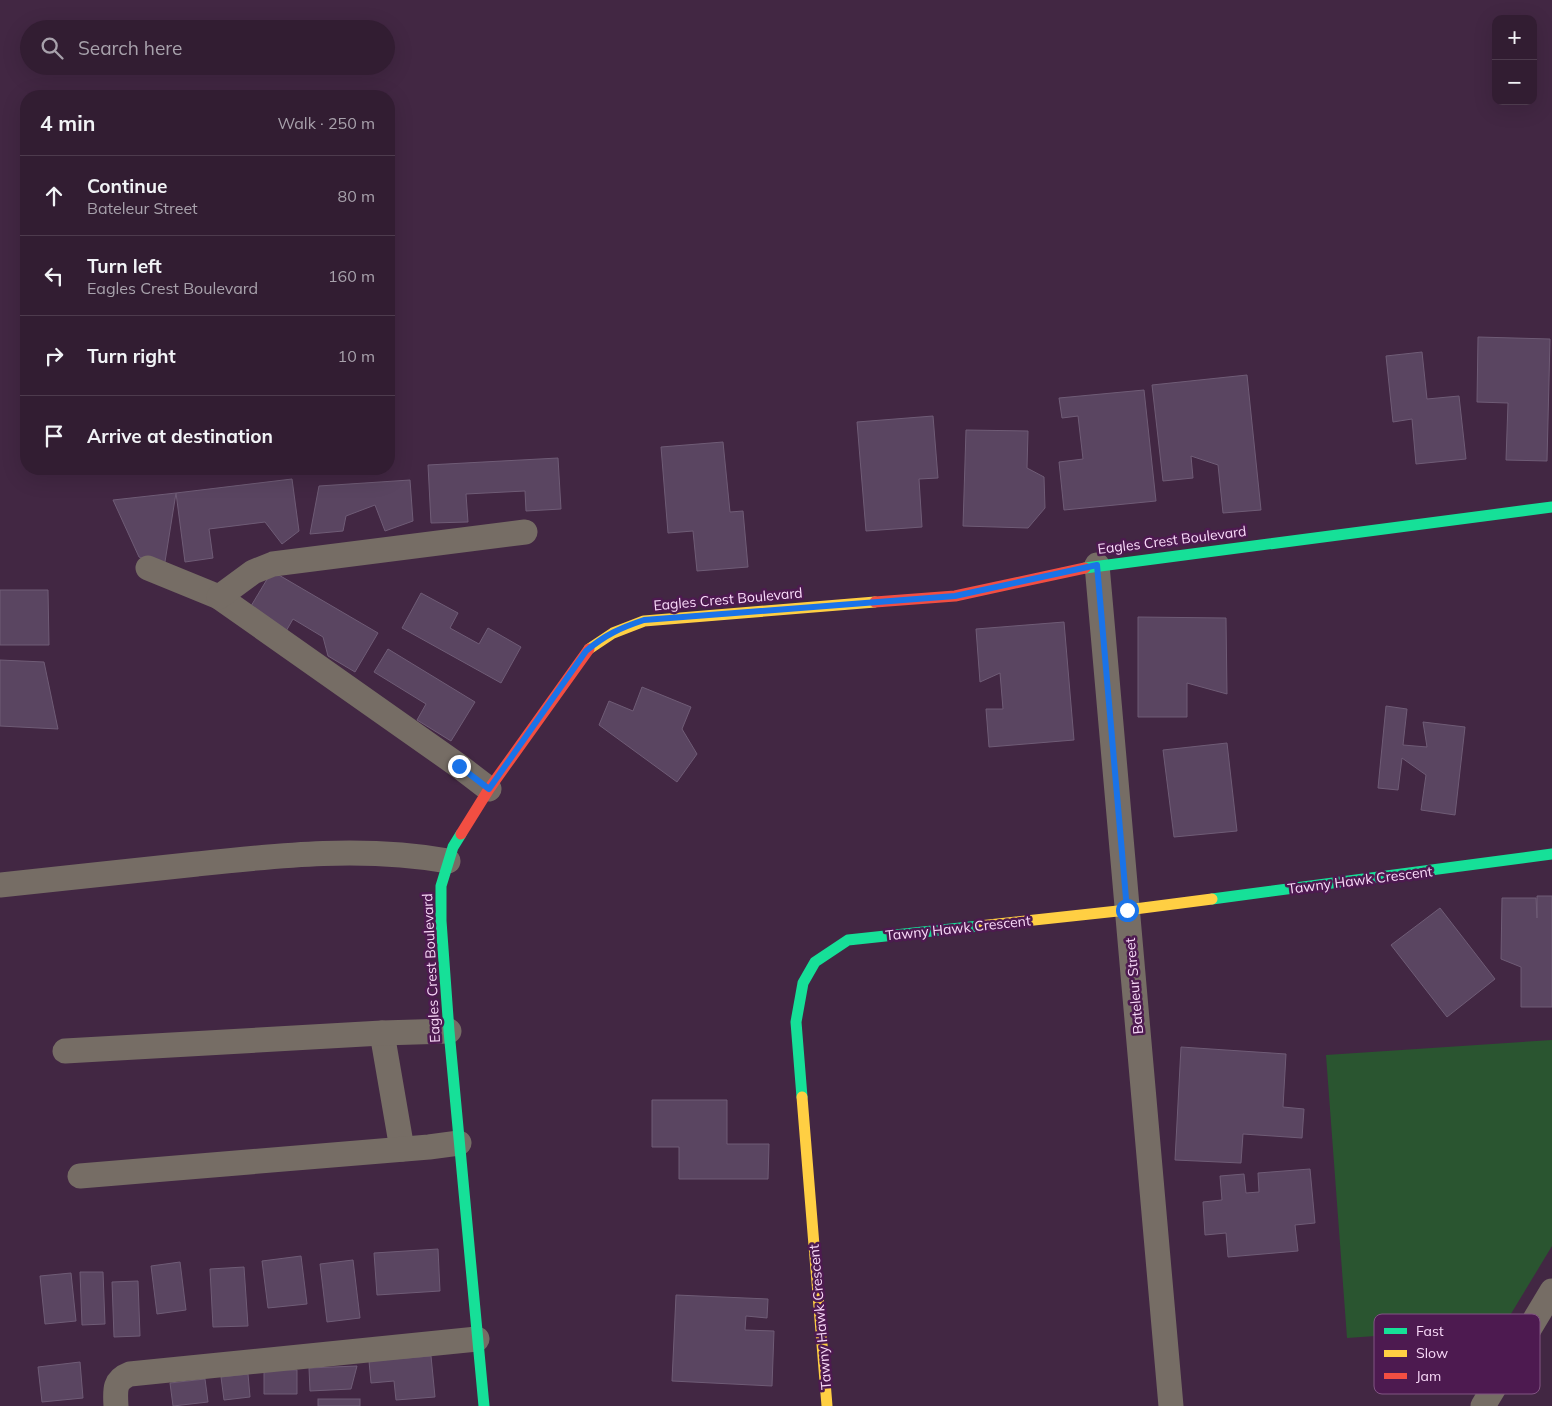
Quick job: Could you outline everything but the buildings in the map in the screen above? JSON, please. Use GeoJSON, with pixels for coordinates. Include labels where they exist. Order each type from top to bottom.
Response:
{"type":"FeatureCollection","features":[{"type":"Feature","properties":{"kind":"street","name":"Eagles Crest Boulevard"},"geometry":{"type":"LineString","coordinates":[[484,1406],[449,1031],[441,921],[441,886],[453,847],[489,789],[586,651],[599,640],[619,628],[644,620],[955,596],[1097,565],[1552,507]]}},
{"type":"Feature","properties":{"kind":"street"},"geometry":{"type":"LineString","coordinates":[[219,597],[253,572],[273,564],[525,532]]}},
{"type":"Feature","properties":{"kind":"street","name":"Bateleur Street"},"geometry":{"type":"LineString","coordinates":[[1097,565],[1171,1406]]}},
{"type":"Feature","properties":{"kind":"street"},"geometry":{"type":"LineString","coordinates":[[148,568],[219,597],[489,789]]}},
{"type":"Feature","properties":{"kind":"street"},"geometry":{"type":"LineString","coordinates":[[0,885],[252,858],[320,853],[378,852],[416,855],[448,861]]}},
{"type":"Feature","properties":{"kind":"street","name":"Tawny Hawk Crescent"},"geometry":{"type":"LineString","coordinates":[[827,1406],[796,1022],[800,991],[816,961],[848,940],[1127,910],[1552,854]]}},
{"type":"Feature","properties":{"kind":"street"},"geometry":{"type":"LineString","coordinates":[[64,1051],[449,1031]]}},
{"type":"Feature","properties":{"kind":"street"},"geometry":{"type":"LineString","coordinates":[[382,1033],[402,1149]]}},
{"type":"Feature","properties":{"kind":"street"},"geometry":{"type":"LineString","coordinates":[[80,1176],[459,1143]]}},
{"type":"Feature","properties":{"kind":"street"},"geometry":{"type":"LineString","coordinates":[[1538,1314],[1552,1291]]}},
{"type":"Feature","properties":{"kind":"street"},"geometry":{"type":"LineString","coordinates":[[116,1406],[115,1386],[120,1378],[130,1374],[477,1339]]}},
{"type":"Feature","properties":{"kind":"street"},"geometry":{"type":"LineString","coordinates":[[1483,1406],[1490,1394]]}},
{"type":"Feature","properties":{"kind":"green space"},"geometry":{"type":"Polygon","coordinates":[[[1552,1040],[1552,1246],[1511,1314],[1374,1314],[1374,1336],[1347,1338],[1326,1055],[1552,1040]]]}},
{"type":"Feature","properties":{"kind":"traffic: fast"},"geometry":{"type":"LineString","coordinates":[[1085,568],[1552,507]]}},
{"type":"Feature","properties":{"kind":"traffic: fast"},"geometry":{"type":"LineString","coordinates":[[461,834],[453,847],[441,886],[441,921],[449,1031],[484,1406]]}},
{"type":"Feature","properties":{"kind":"traffic: fast"},"geometry":{"type":"LineString","coordinates":[[1212,899],[1552,854]]}},
{"type":"Feature","properties":{"kind":"traffic: fast"},"geometry":{"type":"LineString","coordinates":[[802,1097],[796,1022],[803,983],[815,962],[848,940],[979,926]]}},
{"type":"Feature","properties":{"kind":"traffic: slow"},"geometry":{"type":"LineString","coordinates":[[589,649],[613,633],[644,621],[875,602]]}},
{"type":"Feature","properties":{"kind":"traffic: slow"},"geometry":{"type":"LineString","coordinates":[[979,926],[1212,899]]}},
{"type":"Feature","properties":{"kind":"traffic: slow"},"geometry":{"type":"LineString","coordinates":[[802,1097],[827,1406]]}},
{"type":"Feature","properties":{"kind":"traffic: jam"},"geometry":{"type":"LineString","coordinates":[[875,602],[955,596],[1085,568]]}},
{"type":"Feature","properties":{"kind":"traffic: jam"},"geometry":{"type":"LineString","coordinates":[[461,834],[489,789],[589,649]]}},
{"type":"Feature","properties":{"kind":"route"},"geometry":{"type":"LineString","coordinates":[[459,766],[489,789],[586,651],[599,640],[619,628],[644,620],[955,596],[1097,565],[1127,910]]}}]}
